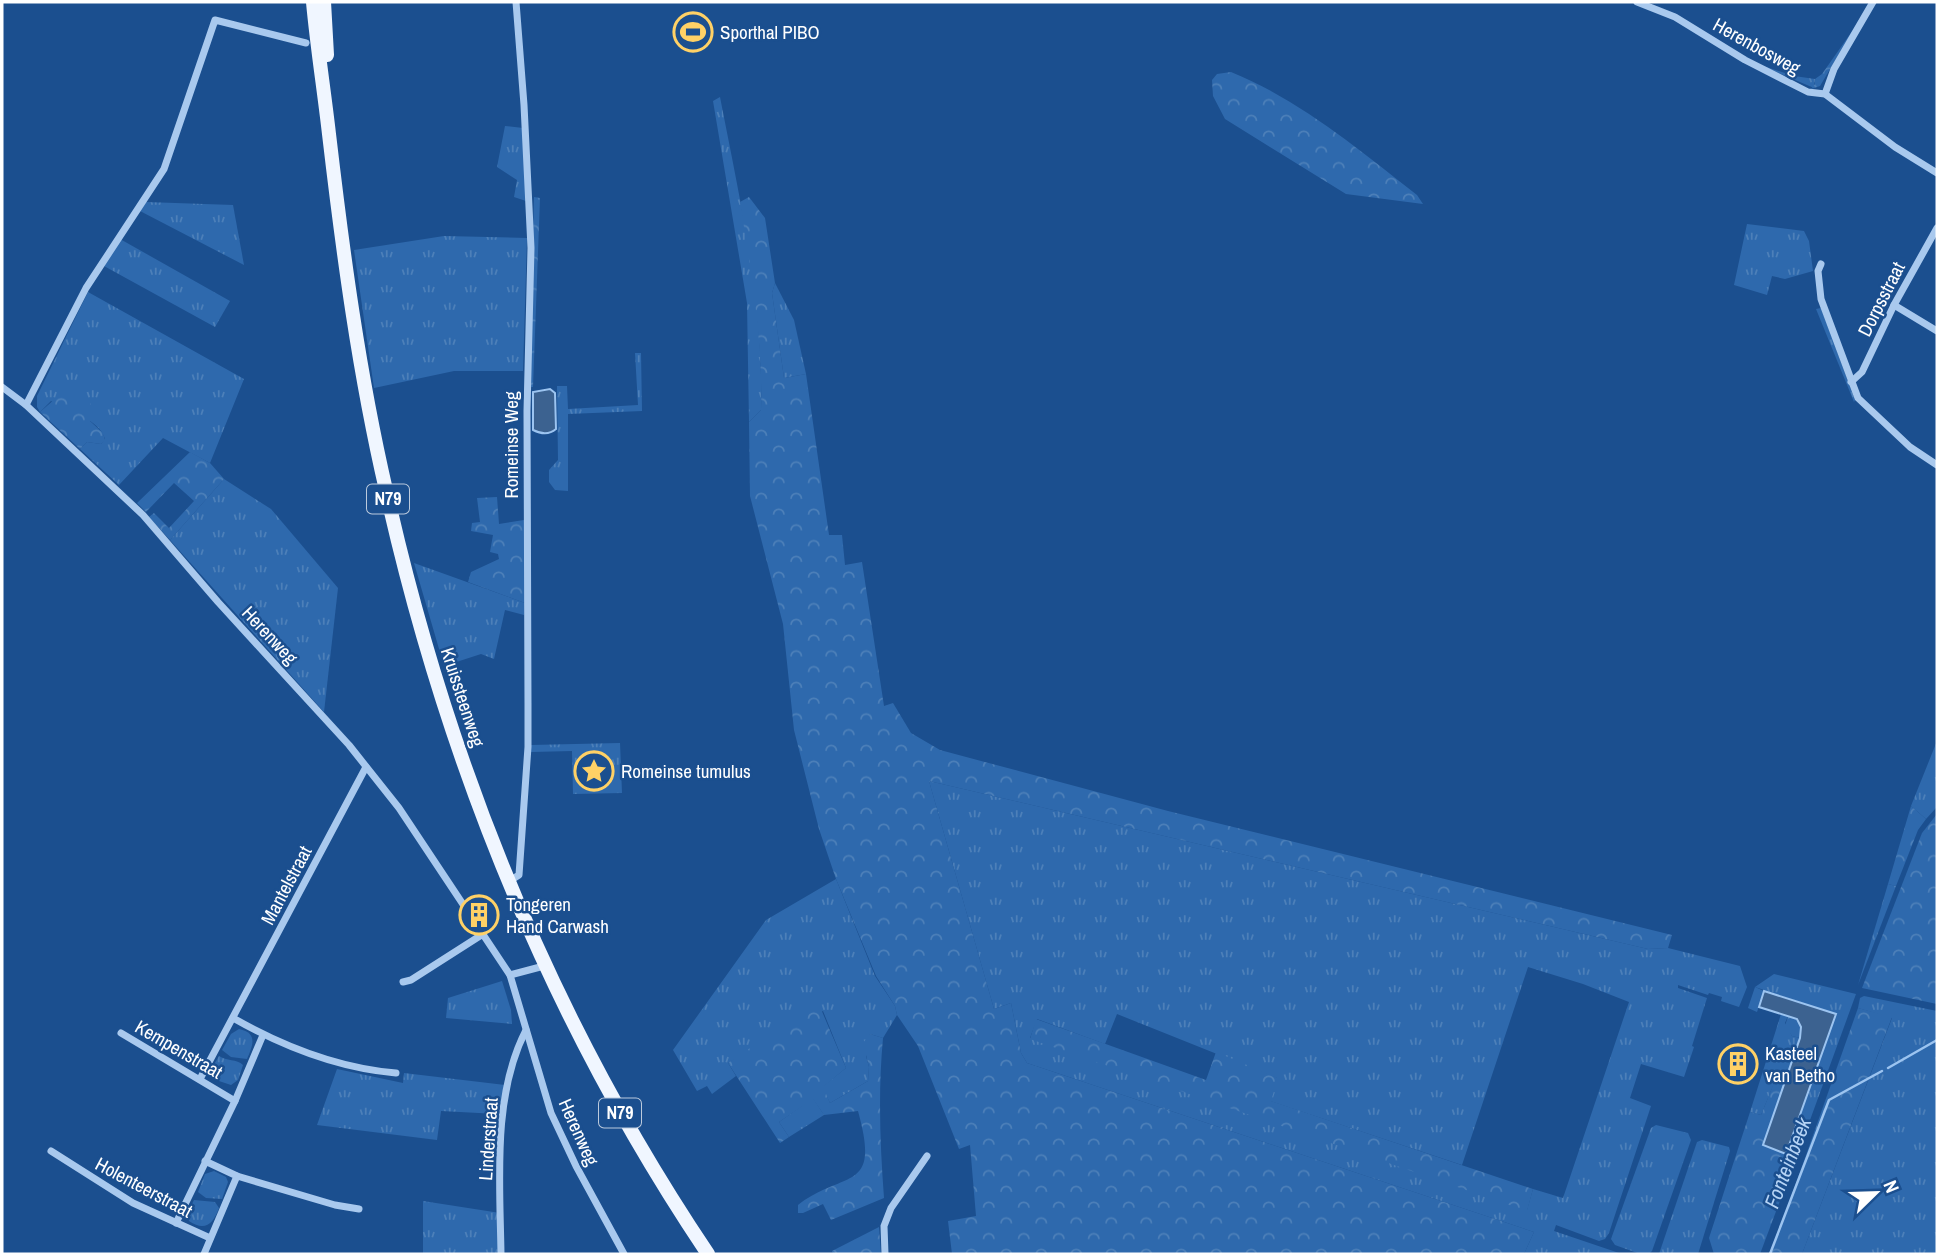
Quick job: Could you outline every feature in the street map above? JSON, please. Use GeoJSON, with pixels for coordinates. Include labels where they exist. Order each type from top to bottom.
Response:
{"type":"FeatureCollection","features":[{"type":"Feature","properties":{"kind":"main road","name":"Kruissteenweg"},"geometry":{"type":"LineString","coordinates":[[313,2],[348,286],[386,491],[402,560],[444,707],[508,882],[544,966],[639,1148],[708,1254]]}},
{"type":"Feature","properties":{"kind":"main road","name":"Kruissteenweg"},"geometry":{"type":"LineString","coordinates":[[324,2],[327,46],[325,102]]}},
{"type":"Feature","properties":{"kind":"street","name":"Romeinse Weg"},"geometry":{"type":"LineString","coordinates":[[508,882],[519,875],[528,714],[527,411],[531,248],[516,2]]}},
{"type":"Feature","properties":{"kind":"street","name":"Herenbosweg"},"geometry":{"type":"LineString","coordinates":[[1637,2],[1675,17],[1745,60],[1808,92],[1825,94],[1895,147],[1937,173]]}},
{"type":"Feature","properties":{"kind":"street"},"geometry":{"type":"LineString","coordinates":[[1825,94],[1834,69],[1873,2]]}},
{"type":"Feature","properties":{"kind":"street"},"geometry":{"type":"LineString","coordinates":[[26,405],[86,288],[164,169],[215,20],[306,43]]}},
{"type":"Feature","properties":{"kind":"street","name":"Dorpsstraat"},"geometry":{"type":"LineString","coordinates":[[1851,382],[1862,372],[1894,305],[1937,228]]}},
{"type":"Feature","properties":{"kind":"street"},"geometry":{"type":"LineString","coordinates":[[1821,264],[1818,271],[1821,299],[1858,398],[1886,428],[1937,465]]}},
{"type":"Feature","properties":{"kind":"street"},"geometry":{"type":"LineString","coordinates":[[1894,305],[1937,331]]}},
{"type":"Feature","properties":{"kind":"street","name":"Herenweg"},"geometry":{"type":"LineString","coordinates":[[2,387],[26,405],[143,515],[366,766],[440,867],[510,975],[551,1113],[576,1166],[624,1254]]}},
{"type":"Feature","properties":{"kind":"street","name":"Mantelstraat"},"geometry":{"type":"LineString","coordinates":[[200,1079],[366,766]]}},
{"type":"Feature","properties":{"kind":"street"},"geometry":{"type":"LineString","coordinates":[[403,982],[411,981],[483,934]]}},
{"type":"Feature","properties":{"kind":"street"},"geometry":{"type":"LineString","coordinates":[[510,975],[544,966]]}},
{"type":"Feature","properties":{"kind":"street"},"geometry":{"type":"LineString","coordinates":[[233,1018],[263,1035],[341,1065],[396,1073]]}},
{"type":"Feature","properties":{"kind":"street","name":"Linderstraat"},"geometry":{"type":"LineString","coordinates":[[501,1254],[503,1116],[511,1072],[527,1029]]}},
{"type":"Feature","properties":{"kind":"street","name":"Kempenstraat"},"geometry":{"type":"LineString","coordinates":[[121,1033],[234,1101],[176,1223]]}},
{"type":"Feature","properties":{"kind":"street"},"geometry":{"type":"LineString","coordinates":[[234,1101],[263,1035]]}},
{"type":"Feature","properties":{"kind":"street","name":"Holenteerstraat"},"geometry":{"type":"LineString","coordinates":[[51,1152],[133,1203],[210,1238]]}},
{"type":"Feature","properties":{"kind":"street"},"geometry":{"type":"LineString","coordinates":[[885,1254],[884,1226],[891,1208],[927,1156]]}},
{"type":"Feature","properties":{"kind":"street"},"geometry":{"type":"LineString","coordinates":[[205,1161],[237,1176],[335,1205],[359,1209]]}},
{"type":"Feature","properties":{"kind":"street"},"geometry":{"type":"LineString","coordinates":[[204,1254],[237,1176]]}},
{"type":"Feature","properties":{"kind":"green space"},"geometry":{"type":"Polygon","coordinates":[[[1855,27],[1820,86],[1811,89],[1815,79],[1822,74],[1855,27]]]}},
{"type":"Feature","properties":{"kind":"green space"},"geometry":{"type":"Polygon","coordinates":[[[1760,65],[1794,76],[1815,79],[1814,88],[1760,65]]]}},
{"type":"Feature","properties":{"kind":"green space"},"geometry":{"type":"Polygon","coordinates":[[[1231,72],[1305,111],[1417,195],[1423,204],[1346,194],[1225,119],[1213,96],[1212,80],[1217,74],[1231,72]]]}},
{"type":"Feature","properties":{"kind":"green space"},"geometry":{"type":"Polygon","coordinates":[[[720,97],[749,253],[759,331],[761,410],[749,422],[747,303],[713,101],[720,97]]]}},
{"type":"Feature","properties":{"kind":"green space"},"geometry":{"type":"Polygon","coordinates":[[[505,126],[523,128],[526,201],[514,197],[517,180],[497,167],[505,126]]]}},
{"type":"Feature","properties":{"kind":"green space"},"geometry":{"type":"Polygon","coordinates":[[[534,197],[540,198],[533,387],[529,387],[534,197]]]}},
{"type":"Feature","properties":{"kind":"green space"},"geometry":{"type":"Polygon","coordinates":[[[749,197],[765,218],[775,283],[772,293],[784,378],[806,374],[829,535],[842,535],[845,565],[862,562],[884,706],[893,703],[911,733],[940,750],[1168,811],[1672,935],[1668,948],[1648,949],[929,781],[994,1009],[1011,1003],[1021,1053],[1027,1063],[1534,1232],[1524,1254],[952,1254],[948,1221],[976,1216],[970,1145],[959,1149],[918,1046],[876,976],[836,879],[819,829],[794,730],[783,624],[750,496],[749,422],[761,410],[761,384],[755,306],[740,202],[749,197]]]}},
{"type":"Feature","properties":{"kind":"green space"},"geometry":{"type":"Polygon","coordinates":[[[146,202],[233,205],[244,265],[140,211],[146,202]]]}},
{"type":"Feature","properties":{"kind":"green space"},"geometry":{"type":"Polygon","coordinates":[[[1747,224],[1804,231],[1809,241],[1813,271],[1785,279],[1772,276],[1767,295],[1734,285],[1747,224]]]}},
{"type":"Feature","properties":{"kind":"green space"},"geometry":{"type":"Polygon","coordinates":[[[444,236],[527,238],[523,371],[454,371],[374,388],[354,250],[444,236]]]}},
{"type":"Feature","properties":{"kind":"green space"},"geometry":{"type":"Polygon","coordinates":[[[120,239],[230,301],[215,327],[104,266],[120,239]]]}},
{"type":"Feature","properties":{"kind":"green space"},"geometry":{"type":"Polygon","coordinates":[[[775,283],[794,320],[806,374],[784,378],[772,293],[775,283]]]}},
{"type":"Feature","properties":{"kind":"green space"},"geometry":{"type":"Polygon","coordinates":[[[88,292],[244,379],[210,463],[163,438],[119,485],[80,449],[87,442],[101,444],[105,439],[97,426],[51,401],[40,412],[37,396],[88,292]]]}},
{"type":"Feature","properties":{"kind":"green space"},"geometry":{"type":"Polygon","coordinates":[[[1821,308],[1855,400],[1854,402],[1816,309],[1821,308]]]}},
{"type":"Feature","properties":{"kind":"green space"},"geometry":{"type":"Polygon","coordinates":[[[635,353],[641,353],[642,411],[568,414],[568,491],[555,490],[549,482],[549,470],[558,460],[557,386],[567,386],[568,409],[638,405],[635,353]]]}},
{"type":"Feature","properties":{"kind":"green space"},"geometry":{"type":"Polygon","coordinates":[[[82,395],[92,409],[90,421],[103,433],[105,440],[101,444],[87,442],[80,449],[40,412],[56,398],[82,395]]]}},
{"type":"Feature","properties":{"kind":"green space"},"geometry":{"type":"Polygon","coordinates":[[[190,452],[210,463],[224,479],[170,540],[149,517],[154,513],[169,528],[194,501],[174,483],[146,512],[137,503],[190,452]]]}},
{"type":"Feature","properties":{"kind":"green space"},"geometry":{"type":"Polygon","coordinates":[[[224,479],[271,509],[338,588],[324,712],[170,540],[224,479]]]}},
{"type":"Feature","properties":{"kind":"green space"},"geometry":{"type":"Polygon","coordinates":[[[497,497],[499,524],[524,520],[525,603],[468,582],[471,572],[499,559],[498,554],[490,552],[493,535],[471,531],[472,523],[480,522],[477,498],[497,497]]]}},
{"type":"Feature","properties":{"kind":"green space"},"geometry":{"type":"Polygon","coordinates":[[[414,563],[525,603],[524,615],[505,610],[494,659],[481,654],[444,666],[414,563]]]}},
{"type":"Feature","properties":{"kind":"green space"},"geometry":{"type":"Polygon","coordinates":[[[1937,741],[1936,808],[1926,819],[1911,806],[1937,741]]]}},
{"type":"Feature","properties":{"kind":"green space"},"geometry":{"type":"Polygon","coordinates":[[[620,743],[622,793],[573,794],[572,751],[531,752],[531,745],[620,743]]]}},
{"type":"Feature","properties":{"kind":"green space"},"geometry":{"type":"Polygon","coordinates":[[[929,781],[1648,949],[1668,948],[1740,966],[1747,987],[1739,1007],[1721,1001],[1722,997],[1678,985],[1678,988],[1707,998],[1692,1046],[1694,1047],[1684,1077],[1641,1064],[1630,1098],[1651,1106],[1609,1233],[1605,1239],[1599,1241],[1556,1225],[1554,1231],[1622,1254],[1524,1254],[1534,1232],[1027,1063],[1021,1053],[1011,1003],[994,1009],[929,781]],[[1528,967],[1462,1165],[1270,1101],[1277,1078],[1117,1014],[1105,1044],[1037,1019],[1030,1038],[1527,1210],[1533,1189],[1563,1198],[1629,1002],[1528,967]]]}},
{"type":"Feature","properties":{"kind":"green space"},"geometry":{"type":"Polygon","coordinates":[[[1911,806],[1926,819],[1918,830],[1896,886],[1888,884],[1911,806]]]}},
{"type":"Feature","properties":{"kind":"green space"},"geometry":{"type":"Polygon","coordinates":[[[1937,814],[1937,1004],[1862,988],[1922,833],[1937,814]]]}},
{"type":"Feature","properties":{"kind":"green space"},"geometry":{"type":"Polygon","coordinates":[[[836,879],[875,976],[895,1006],[897,1015],[883,1038],[870,1034],[866,1056],[869,1067],[868,1081],[830,1103],[822,1087],[846,1068],[823,1011],[728,1063],[736,1076],[712,1094],[707,1086],[697,1091],[673,1050],[766,920],[836,879]]]}},
{"type":"Feature","properties":{"kind":"green space"},"geometry":{"type":"Polygon","coordinates":[[[1888,884],[1896,886],[1858,985],[1888,884]]]}},
{"type":"Feature","properties":{"kind":"green space"},"geometry":{"type":"Polygon","coordinates":[[[1774,974],[1856,994],[1802,1142],[1792,1138],[1836,1014],[1755,987],[1774,974]]]}},
{"type":"Feature","properties":{"kind":"green space"},"geometry":{"type":"Polygon","coordinates":[[[502,981],[511,1010],[512,1024],[446,1018],[448,998],[502,981]]]}},
{"type":"Feature","properties":{"kind":"green space"},"geometry":{"type":"Polygon","coordinates":[[[1755,987],[1764,991],[1757,1012],[1748,1008],[1755,987]]]}},
{"type":"Feature","properties":{"kind":"green space"},"geometry":{"type":"Polygon","coordinates":[[[1864,996],[1937,1011],[1937,1254],[1802,1254],[1892,1018],[1858,1008],[1860,998],[1864,996]]]}},
{"type":"Feature","properties":{"kind":"green space"},"geometry":{"type":"Polygon","coordinates":[[[818,1002],[846,1068],[823,1087],[830,1103],[868,1081],[869,1067],[863,1043],[870,1034],[883,1038],[880,1118],[884,1198],[831,1220],[823,1204],[803,1213],[798,1213],[798,1205],[854,1176],[862,1168],[865,1156],[864,1137],[858,1111],[824,1115],[813,1099],[779,1122],[789,1137],[780,1143],[728,1063],[818,1002]]]}},
{"type":"Feature","properties":{"kind":"green space"},"geometry":{"type":"Polygon","coordinates":[[[1858,1008],[1892,1017],[1802,1254],[1771,1254],[1858,1008]]]}},
{"type":"Feature","properties":{"kind":"green space"},"geometry":{"type":"Polygon","coordinates":[[[1781,1014],[1788,1016],[1785,1023],[1792,1036],[1800,1038],[1788,1072],[1780,1069],[1761,1115],[1750,1112],[1781,1014]]]}},
{"type":"Feature","properties":{"kind":"green space"},"geometry":{"type":"Polygon","coordinates":[[[1788,1016],[1798,1019],[1802,1027],[1800,1038],[1792,1036],[1785,1026],[1788,1016]]]}},
{"type":"Feature","properties":{"kind":"green space"},"geometry":{"type":"Polygon","coordinates":[[[1036,1019],[1206,1080],[1216,1052],[1278,1078],[1271,1101],[1533,1189],[1527,1211],[1030,1039],[1036,1019]]]}},
{"type":"Feature","properties":{"kind":"green space"},"geometry":{"type":"Polygon","coordinates":[[[239,1029],[249,1033],[252,1040],[247,1059],[231,1057],[222,1050],[231,1034],[239,1029]]]}},
{"type":"Feature","properties":{"kind":"green space"},"geometry":{"type":"Polygon","coordinates":[[[219,1056],[243,1065],[238,1080],[231,1085],[213,1079],[211,1070],[219,1056]]]}},
{"type":"Feature","properties":{"kind":"green space"},"geometry":{"type":"Polygon","coordinates":[[[1780,1068],[1788,1072],[1763,1145],[1786,1154],[1792,1138],[1802,1142],[1760,1254],[1714,1254],[1709,1238],[1750,1112],[1761,1115],[1780,1068]]]}},
{"type":"Feature","properties":{"kind":"green space"},"geometry":{"type":"Polygon","coordinates":[[[337,1069],[403,1083],[404,1073],[505,1085],[498,1114],[441,1111],[437,1140],[317,1125],[337,1069]]]}},
{"type":"Feature","properties":{"kind":"green space"},"geometry":{"type":"Polygon","coordinates":[[[813,1098],[824,1115],[789,1137],[779,1122],[813,1098]]]}},
{"type":"Feature","properties":{"kind":"green space"},"geometry":{"type":"Polygon","coordinates":[[[1656,1125],[1688,1133],[1691,1140],[1652,1251],[1649,1254],[1640,1254],[1615,1245],[1611,1239],[1651,1128],[1656,1125]]]}},
{"type":"Feature","properties":{"kind":"green space"},"geometry":{"type":"Polygon","coordinates":[[[1702,1140],[1729,1147],[1730,1151],[1698,1254],[1659,1254],[1697,1142],[1702,1140]]]}},
{"type":"Feature","properties":{"kind":"green space"},"geometry":{"type":"Polygon","coordinates":[[[214,1171],[226,1177],[228,1182],[222,1199],[206,1198],[198,1192],[205,1174],[214,1171]]]}},
{"type":"Feature","properties":{"kind":"green space"},"geometry":{"type":"Polygon","coordinates":[[[194,1200],[215,1202],[219,1208],[208,1225],[200,1226],[189,1221],[187,1214],[194,1200]]]}},
{"type":"Feature","properties":{"kind":"green space"},"geometry":{"type":"Polygon","coordinates":[[[423,1201],[500,1213],[498,1254],[423,1254],[423,1201]]]}},
{"type":"Feature","properties":{"kind":"green space"},"geometry":{"type":"Polygon","coordinates":[[[879,1227],[881,1254],[833,1254],[832,1251],[879,1227]]]}},
{"type":"Feature","properties":{"kind":"shaded area"},"geometry":{"type":"Polygon","coordinates":[[[550,389],[555,393],[556,429],[542,433],[533,430],[533,392],[550,389]]]}},
{"type":"Feature","properties":{"kind":"shaded area"},"geometry":{"type":"Polygon","coordinates":[[[1764,991],[1836,1014],[1786,1154],[1763,1145],[1800,1038],[1801,1027],[1797,1019],[1759,1007],[1764,991]]]}},
{"type":"Feature","properties":{"kind":"waterway","name":"Fonteinbeek"},"geometry":{"type":"LineString","coordinates":[[1888,1068],[1937,1040]]}},
{"type":"Feature","properties":{"kind":"waterway","name":"Fonteinbeek"},"geometry":{"type":"LineString","coordinates":[[1770,1254],[1829,1100],[1882,1071]]}},
{"type":"Feature","properties":{"kind":"place","name":"Sporthal PIBO"},"geometry":{"type":"Point","coordinates":[693,32]}},
{"type":"Feature","properties":{"kind":"place","name":"Romeinse tumulus"},"geometry":{"type":"Point","coordinates":[594,771]}},
{"type":"Feature","properties":{"kind":"place","name":"Tongeren Hand Carwash"},"geometry":{"type":"Point","coordinates":[479,915]}},
{"type":"Feature","properties":{"kind":"place","name":"Kasteel van Betho"},"geometry":{"type":"Point","coordinates":[1738,1064]}}]}
